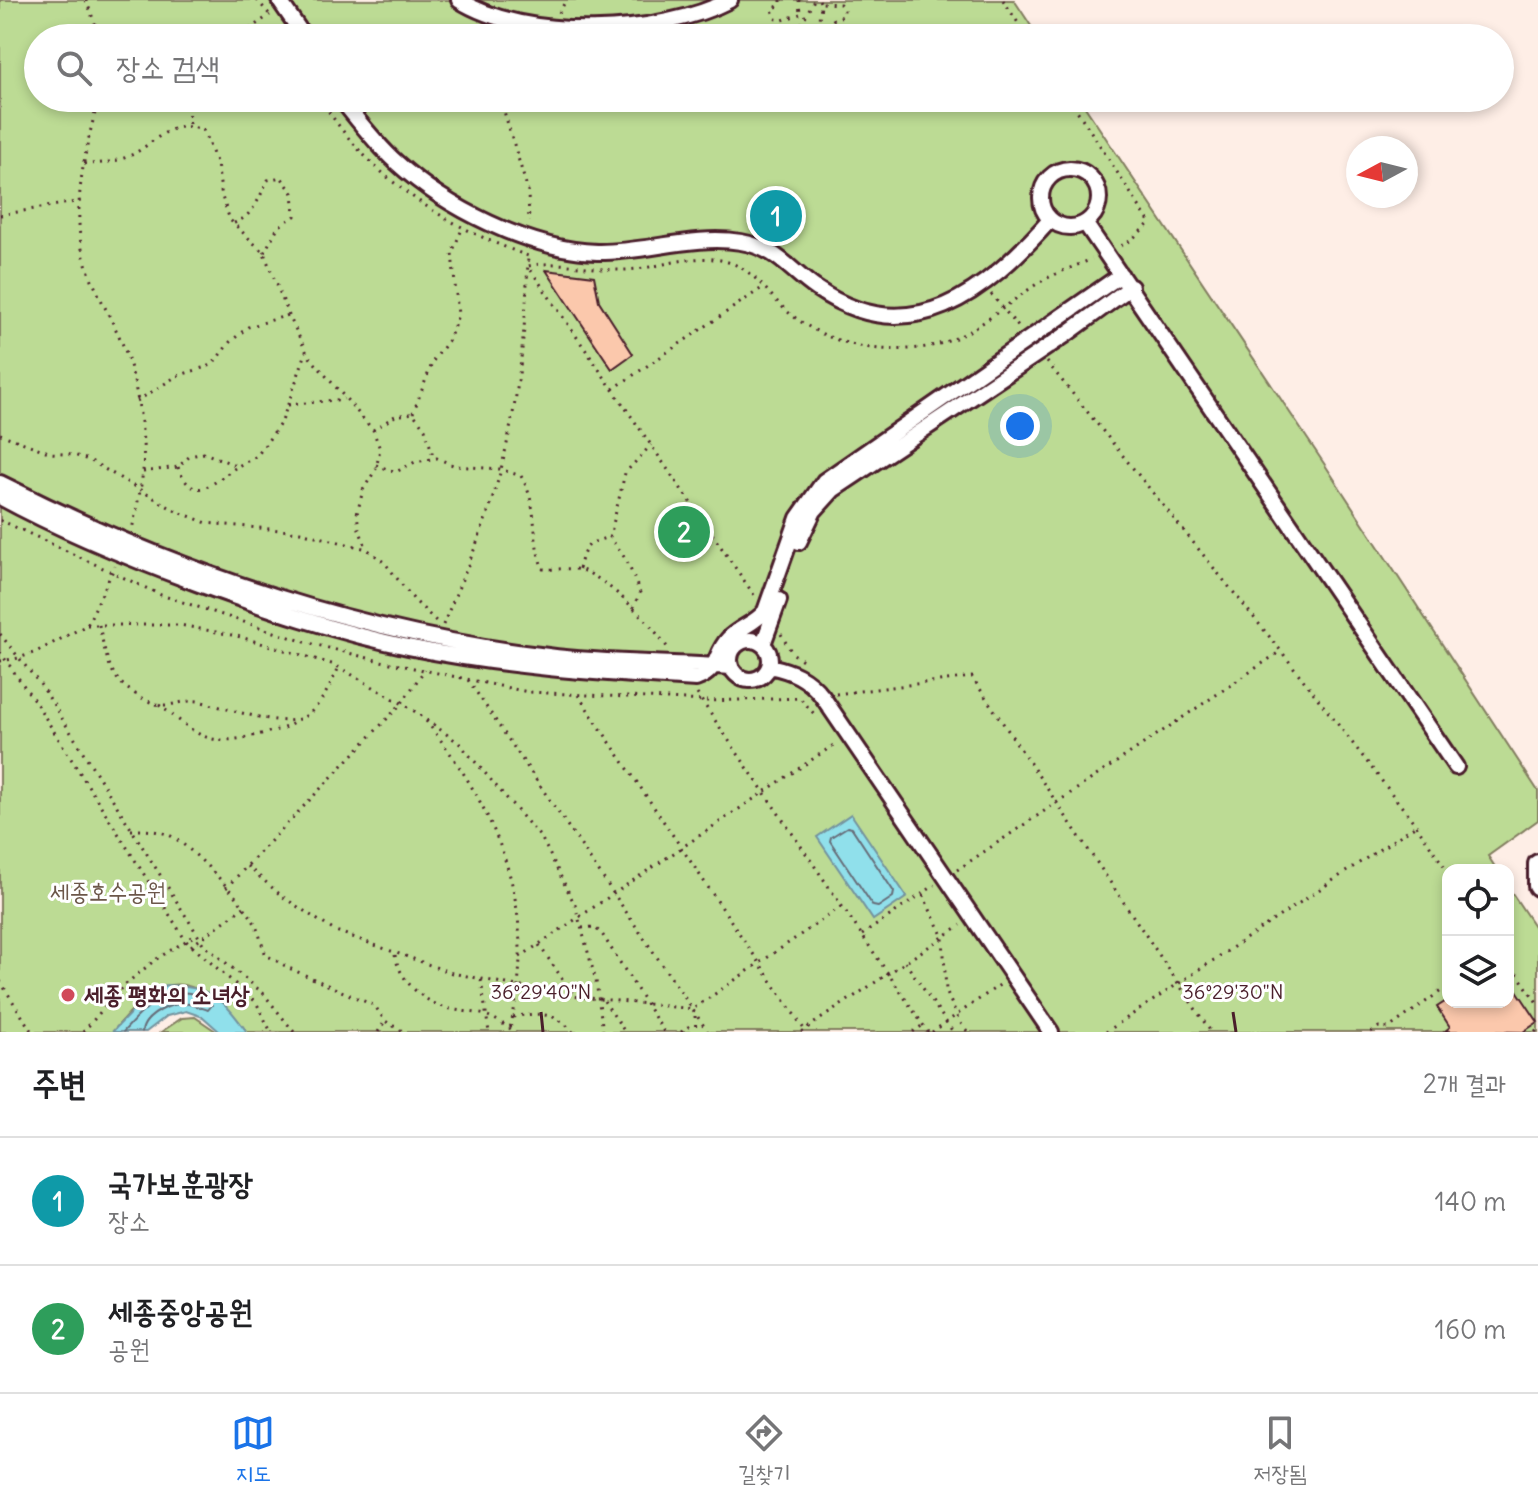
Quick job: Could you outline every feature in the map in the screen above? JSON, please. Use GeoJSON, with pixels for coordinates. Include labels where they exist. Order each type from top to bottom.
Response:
{"type":"FeatureCollection","features":[{"type":"Feature","properties":{"kind":"main road"},"geometry":{"type":"LineString","coordinates":[[1538,864],[1538,886]]}},
{"type":"Feature","properties":{"kind":"lane"},"geometry":{"type":"LineString","coordinates":[[279,0],[295,24]]}},
{"type":"Feature","properties":{"kind":"lane"},"geometry":{"type":"LineString","coordinates":[[459,0],[474,10],[508,20],[542,24]]}},
{"type":"Feature","properties":{"kind":"lane"},"geometry":{"type":"LineString","coordinates":[[640,24],[679,17],[730,0]]}},
{"type":"Feature","properties":{"kind":"lane"},"geometry":{"type":"LineString","coordinates":[[352,112],[397,164],[460,208],[492,224],[554,246],[595,252],[644,250],[716,238],[743,242],[768,248],[835,301],[885,315],[915,316],[940,309],[982,284],[1050,220]]}},
{"type":"Feature","properties":{"kind":"lane"},"geometry":{"type":"LineString","coordinates":[[1073,169],[1091,177],[1099,194],[1096,212],[1085,223],[1074,228],[1050,220],[1043,209],[1042,189],[1054,173],[1073,169]]}},
{"type":"Feature","properties":{"kind":"lane"},"geometry":{"type":"LineString","coordinates":[[1085,223],[1456,767]]}},
{"type":"Feature","properties":{"kind":"lane"},"geometry":{"type":"LineString","coordinates":[[0,497],[77,537],[192,569],[273,598],[422,635],[549,656],[722,666],[750,681],[763,676],[769,666],[770,656],[763,644],[768,615],[798,518],[824,481],[1029,340],[1126,281]]}},
{"type":"Feature","properties":{"kind":"lane"},"geometry":{"type":"LineString","coordinates":[[722,666],[728,639],[768,615],[814,511],[833,490],[1039,353],[1126,281]]}},
{"type":"Feature","properties":{"kind":"lane"},"geometry":{"type":"LineString","coordinates":[[0,483],[124,548],[270,610],[344,632],[432,651],[567,671],[696,679],[722,666],[737,644],[750,640],[763,644]]}},
{"type":"Feature","properties":{"kind":"lane"},"geometry":{"type":"LineString","coordinates":[[769,666],[793,671],[827,690],[946,877],[1051,1032]]}},
{"type":"Feature","properties":{"kind":"path"},"geometry":{"type":"LineString","coordinates":[[86,0],[95,24]]}},
{"type":"Feature","properties":{"kind":"path"},"geometry":{"type":"LineString","coordinates":[[781,0],[781,4],[772,10],[776,19],[783,20],[800,14]]}},
{"type":"Feature","properties":{"kind":"path"},"geometry":{"type":"LineString","coordinates":[[799,0],[800,14]]}},
{"type":"Feature","properties":{"kind":"path"},"geometry":{"type":"LineString","coordinates":[[1003,0],[1019,24]]}},
{"type":"Feature","properties":{"kind":"path"},"geometry":{"type":"LineString","coordinates":[[818,1],[821,24]]}},
{"type":"Feature","properties":{"kind":"path"},"geometry":{"type":"LineString","coordinates":[[818,1],[840,4],[844,10],[843,16],[831,24]]}},
{"type":"Feature","properties":{"kind":"path"},"geometry":{"type":"LineString","coordinates":[[801,24],[818,1]]}},
{"type":"Feature","properties":{"kind":"path"},"geometry":{"type":"LineString","coordinates":[[800,14],[805,17]]}},
{"type":"Feature","properties":{"kind":"path"},"geometry":{"type":"LineString","coordinates":[[257,24],[270,15]]}},
{"type":"Feature","properties":{"kind":"path"},"geometry":{"type":"LineString","coordinates":[[87,625],[132,531],[143,472],[137,401],[126,352],[92,282],[80,237],[84,164],[96,112]]}},
{"type":"Feature","properties":{"kind":"path"},"geometry":{"type":"LineString","coordinates":[[189,112],[189,125]]}},
{"type":"Feature","properties":{"kind":"path"},"geometry":{"type":"LineString","coordinates":[[0,434],[51,453],[74,455],[91,461],[176,511],[207,523],[300,532],[367,549],[385,563],[429,617],[443,626],[483,527],[506,449],[522,345],[528,266],[528,191],[504,112]]}},
{"type":"Feature","properties":{"kind":"path"},"geometry":{"type":"LineString","coordinates":[[528,266],[540,263],[629,270],[710,258],[742,268],[765,286],[789,312],[814,329],[854,345],[899,351],[944,342],[975,329],[1045,279],[1130,241],[1150,223],[1078,112]]}},
{"type":"Feature","properties":{"kind":"path"},"geometry":{"type":"LineString","coordinates":[[84,164],[122,159],[141,150],[153,138],[189,125],[203,130],[217,164],[222,197],[230,220],[264,253],[306,352],[373,430],[380,449],[357,514],[367,549]]}},
{"type":"Feature","properties":{"kind":"path"},"geometry":{"type":"LineString","coordinates":[[234,224],[259,202],[268,180],[281,177],[293,193],[295,216],[278,227],[264,253]]}},
{"type":"Feature","properties":{"kind":"path"},"geometry":{"type":"LineString","coordinates":[[0,215],[81,201]]}},
{"type":"Feature","properties":{"kind":"path"},"geometry":{"type":"LineString","coordinates":[[413,413],[433,361],[449,340],[458,315],[452,253],[462,229]]}},
{"type":"Feature","properties":{"kind":"path"},"geometry":{"type":"LineString","coordinates":[[528,266],[792,653],[813,668]]}},
{"type":"Feature","properties":{"kind":"path"},"geometry":{"type":"LineString","coordinates":[[982,284],[1029,340]]}},
{"type":"Feature","properties":{"kind":"path"},"geometry":{"type":"LineString","coordinates":[[613,389],[765,286]]}},
{"type":"Feature","properties":{"kind":"path"},"geometry":{"type":"LineString","coordinates":[[137,401],[177,376],[212,365],[230,342],[248,327],[289,315]]}},
{"type":"Feature","properties":{"kind":"path"},"geometry":{"type":"LineString","coordinates":[[178,467],[184,484],[193,489],[208,487],[257,456],[282,421],[306,352]]}},
{"type":"Feature","properties":{"kind":"path"},"geometry":{"type":"LineString","coordinates":[[1039,353],[1281,651],[1416,825],[1443,864]]}},
{"type":"Feature","properties":{"kind":"path"},"geometry":{"type":"LineString","coordinates":[[288,405],[345,399]]}},
{"type":"Feature","properties":{"kind":"path"},"geometry":{"type":"LineString","coordinates":[[373,430],[395,416],[413,413]]}},
{"type":"Feature","properties":{"kind":"path"},"geometry":{"type":"LineString","coordinates":[[413,413],[425,429],[434,459]]}},
{"type":"Feature","properties":{"kind":"path"},"geometry":{"type":"LineString","coordinates":[[633,608],[640,593],[627,561],[610,537],[625,473],[651,445]]}},
{"type":"Feature","properties":{"kind":"path"},"geometry":{"type":"LineString","coordinates":[[143,472],[178,467],[190,456],[204,453],[238,466]]}},
{"type":"Feature","properties":{"kind":"path"},"geometry":{"type":"LineString","coordinates":[[376,465],[396,472],[415,462],[434,459],[455,466],[500,469],[521,476],[530,490],[536,516],[535,551],[543,569],[579,569],[633,608],[665,644],[678,665]]}},
{"type":"Feature","properties":{"kind":"path"},"geometry":{"type":"LineString","coordinates":[[0,520],[161,595],[305,642],[528,692],[701,701],[800,698],[827,690],[838,693],[972,677],[1211,1032]]}},
{"type":"Feature","properties":{"kind":"path"},"geometry":{"type":"LineString","coordinates":[[579,569],[584,549],[593,541],[610,537]]}},
{"type":"Feature","properties":{"kind":"path"},"geometry":{"type":"LineString","coordinates":[[0,661],[36,652],[87,625],[180,625],[237,636],[339,667],[402,703],[459,743],[542,839],[575,905],[601,1000],[603,1032]]}},
{"type":"Feature","properties":{"kind":"path"},"geometry":{"type":"LineString","coordinates":[[99,625],[117,680],[132,693],[159,705],[195,734],[212,740],[258,735],[290,726],[307,716],[317,705],[339,667]]}},
{"type":"Feature","properties":{"kind":"path"},"geometry":{"type":"LineString","coordinates":[[0,634],[43,688],[197,934],[220,960],[263,993],[294,1032]]}},
{"type":"Feature","properties":{"kind":"path"},"geometry":{"type":"LineString","coordinates":[[226,888],[402,703],[425,669],[432,651]]}},
{"type":"Feature","properties":{"kind":"path"},"geometry":{"type":"LineString","coordinates":[[862,935],[1281,651]]}},
{"type":"Feature","properties":{"kind":"path"},"geometry":{"type":"LineString","coordinates":[[0,652],[36,703],[186,941],[256,1002],[271,1032]]}},
{"type":"Feature","properties":{"kind":"path"},"geometry":{"type":"LineString","coordinates":[[687,679],[930,1032],[1001,984]]}},
{"type":"Feature","properties":{"kind":"path"},"geometry":{"type":"LineString","coordinates":[[468,680],[708,1032]]}},
{"type":"Feature","properties":{"kind":"path"},"geometry":{"type":"LineString","coordinates":[[827,690],[838,693]]}},
{"type":"Feature","properties":{"kind":"path"},"geometry":{"type":"LineString","coordinates":[[578,695],[804,1031],[961,924]]}},
{"type":"Feature","properties":{"kind":"path"},"geometry":{"type":"LineString","coordinates":[[800,698],[823,723]]}},
{"type":"Feature","properties":{"kind":"path"},"geometry":{"type":"LineString","coordinates":[[159,705],[195,700],[220,709],[296,721]]}},
{"type":"Feature","properties":{"kind":"path"},"geometry":{"type":"LineString","coordinates":[[422,716],[459,765],[496,833],[508,865],[517,904],[520,957],[518,988],[509,1030]]}},
{"type":"Feature","properties":{"kind":"path"},"geometry":{"type":"LineString","coordinates":[[520,957],[838,742],[831,733]]}},
{"type":"Feature","properties":{"kind":"path"},"geometry":{"type":"LineString","coordinates":[[1106,1032],[1416,825]]}},
{"type":"Feature","properties":{"kind":"path"},"geometry":{"type":"LineString","coordinates":[[131,830],[170,835],[189,848],[244,907],[258,929],[266,955],[375,1006],[385,1021],[404,1032]]}},
{"type":"Feature","properties":{"kind":"path"},"geometry":{"type":"LineString","coordinates":[[247,866],[283,897],[333,930],[394,954],[518,988],[694,1011],[842,906]]}},
{"type":"Feature","properties":{"kind":"path"},"geometry":{"type":"LineString","coordinates":[[922,894],[943,937],[943,977],[956,1015],[968,1032]]}},
{"type":"Feature","properties":{"kind":"path"},"geometry":{"type":"LineString","coordinates":[[191,946],[244,907]]}},
{"type":"Feature","properties":{"kind":"path"},"geometry":{"type":"LineString","coordinates":[[582,928],[594,927],[602,934],[664,1032]]}},
{"type":"Feature","properties":{"kind":"path"},"geometry":{"type":"LineString","coordinates":[[83,1032],[122,987],[155,960],[197,934]]}},
{"type":"Feature","properties":{"kind":"path"},"geometry":{"type":"LineString","coordinates":[[539,945],[575,997]]}},
{"type":"Feature","properties":{"kind":"path"},"geometry":{"type":"LineString","coordinates":[[394,954],[402,976],[424,997],[452,1010],[485,1015],[516,1032]]}},
{"type":"Feature","properties":{"kind":"path"},"geometry":{"type":"LineString","coordinates":[[905,962],[953,1032]]}},
{"type":"Feature","properties":{"kind":"path"},"geometry":{"type":"LineString","coordinates":[[1514,969],[1538,1004]]}},
{"type":"Feature","properties":{"kind":"path"},"geometry":{"type":"LineString","coordinates":[[481,980],[489,1032]]}},
{"type":"Feature","properties":{"kind":"path"},"geometry":{"type":"LineString","coordinates":[[0,981],[32,1032]]}},
{"type":"Feature","properties":{"kind":"path"},"geometry":{"type":"LineString","coordinates":[[1371,1032],[1379,1027],[1389,1028],[1442,990]]}},
{"type":"Feature","properties":{"kind":"path"},"geometry":{"type":"LineString","coordinates":[[601,1000],[625,1032]]}},
{"type":"Feature","properties":{"kind":"path"},"geometry":{"type":"LineString","coordinates":[[694,1011],[696,1032]]}},
{"type":"Feature","properties":{"kind":"path"},"geometry":{"type":"LineString","coordinates":[[513,1017],[536,1013],[556,1017],[573,1032]]}},
{"type":"Feature","properties":{"kind":"path"},"geometry":{"type":"LineString","coordinates":[[378,1032],[385,1021]]}},
{"type":"Feature","properties":{"kind":"path"},"geometry":{"type":"LineString","coordinates":[[681,1032],[695,1022]]}},
{"type":"Feature","properties":{"kind":"path"},"geometry":{"type":"LineString","coordinates":[[913,1032],[923,1025]]}},
{"type":"Feature","properties":{"kind":"green space","name":"세종호수공원"},"geometry":{"type":"Polygon","coordinates":[[[0,0],[1014,0],[1030,24],[24,24],[24,112],[1088,112],[1538,791],[1538,820],[1488,856],[1493,864],[1442,864],[1442,1008],[1514,1008],[1514,896],[1538,932],[1538,1032],[247,1032],[218,1001],[193,987],[179,985],[152,992],[112,1032],[0,1032],[0,0]]]}},
{"type":"Feature","properties":{"kind":"green space"},"geometry":{"type":"Polygon","coordinates":[[[195,1017],[217,1032],[161,1032],[182,1018],[195,1017]]]}},
{"type":"Feature","properties":{"kind":"water"},"geometry":{"type":"Polygon","coordinates":[[[851,814],[907,897],[873,920],[817,837],[851,814]]]}},
{"type":"Feature","properties":{"kind":"water"},"geometry":{"type":"Polygon","coordinates":[[[166,985],[194,988],[214,996],[247,1032],[220,1032],[203,1017],[186,1011],[167,1016],[146,1032],[112,1032],[151,992],[166,985]]]}},
{"type":"Feature","properties":{"kind":"building"},"geometry":{"type":"Polygon","coordinates":[[[546,270],[594,276],[599,301],[633,354],[612,369],[546,270]]]}},
{"type":"Feature","properties":{"kind":"building"},"geometry":{"type":"Polygon","coordinates":[[[1514,986],[1538,1022],[1523,1032],[1445,1031],[1450,1027],[1437,1007],[1442,1004],[1442,1008],[1514,1008],[1514,986]]]}},
{"type":"Feature","properties":{"kind":"place","name":"국가보훈광장"},"geometry":{"type":"Point","coordinates":[776,216]}},
{"type":"Feature","properties":{"kind":"place","name":"세종중앙공원"},"geometry":{"type":"Point","coordinates":[684,532]}},
{"type":"Feature","properties":{"kind":"place","name":"세종 평화의 소녀상"},"geometry":{"type":"Point","coordinates":[68,995]}}]}
